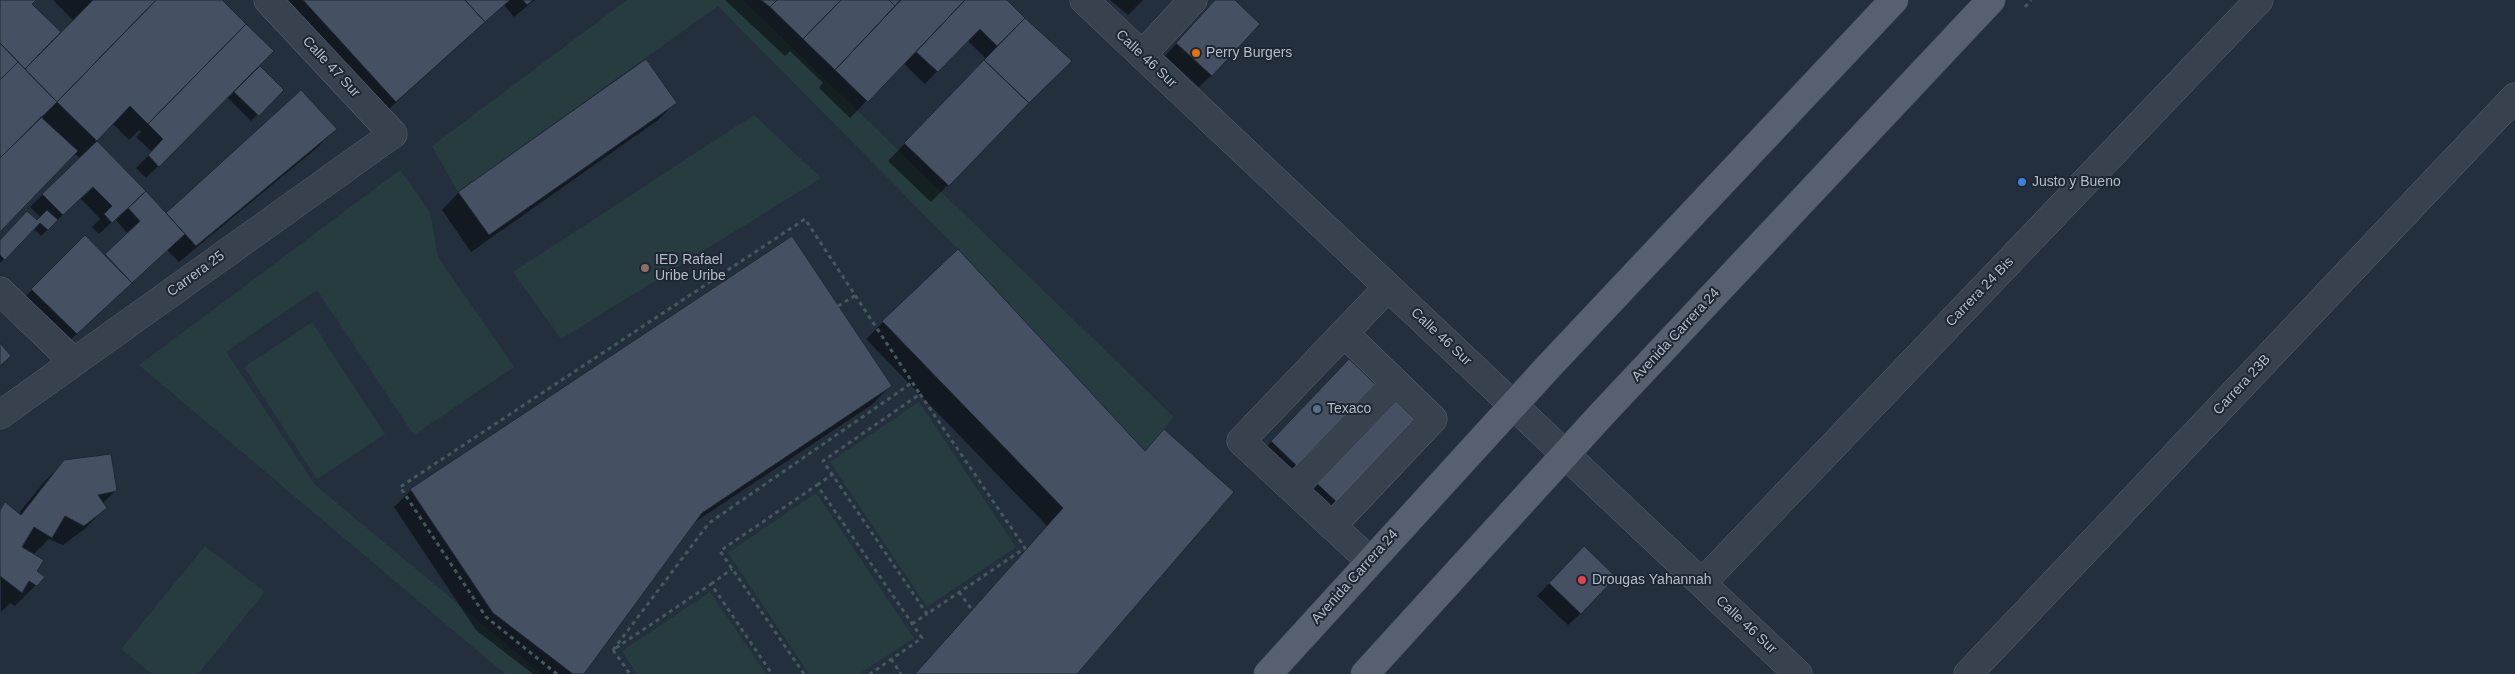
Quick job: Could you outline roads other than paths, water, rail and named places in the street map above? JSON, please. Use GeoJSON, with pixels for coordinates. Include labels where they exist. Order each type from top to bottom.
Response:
{"type":"FeatureCollection","features":[{"type":"Feature","properties":{"kind":"main road","name":"Avenida Carrera 24"},"geometry":{"type":"LineString","coordinates":[[1268,674],[1513,405],[1894,0]]}},
{"type":"Feature","properties":{"kind":"main road","name":"Avenida Carrera 24"},"geometry":{"type":"LineString","coordinates":[[1365,674],[1564,454],[1991,0]]}},
{"type":"Feature","properties":{"kind":"street","name":"Calle 47 Sur"},"geometry":{"type":"LineString","coordinates":[[268,0],[393,134]]}},
{"type":"Feature","properties":{"kind":"street","name":"Calle 46 Sur"},"geometry":{"type":"LineString","coordinates":[[1084,0],[1798,674]]}},
{"type":"Feature","properties":{"kind":"street"},"geometry":{"type":"LineString","coordinates":[[1142,55],[1193,0]]}},
{"type":"Feature","properties":{"kind":"street","name":"Carrera 24 Bis"},"geometry":{"type":"LineString","coordinates":[[1702,583],[2259,0]]}},
{"type":"Feature","properties":{"kind":"street","name":"Carrera 23B"},"geometry":{"type":"LineString","coordinates":[[1968,674],[2515,97]]}},
{"type":"Feature","properties":{"kind":"street","name":"Carrera 25"},"geometry":{"type":"LineString","coordinates":[[0,415],[393,134]]}},
{"type":"Feature","properties":{"kind":"street"},"geometry":{"type":"LineString","coordinates":[[1370,561],[1240,441],[1388,287]]}},
{"type":"Feature","properties":{"kind":"street"},"geometry":{"type":"LineString","coordinates":[[0,291],[74,362]]}},
{"type":"Feature","properties":{"kind":"street"},"geometry":{"type":"LineString","coordinates":[[1332,526],[1433,419],[1344,333]]}},
{"type":"Feature","properties":{"kind":"street"},"geometry":{"type":"LineString","coordinates":[[1293,489],[1395,382]]}},
{"type":"Feature","properties":{"kind":"place","name":"Perry Burgers"},"geometry":{"type":"Point","coordinates":[1196,53]}},
{"type":"Feature","properties":{"kind":"place","name":"Justo y Bueno"},"geometry":{"type":"Point","coordinates":[2022,182]}},
{"type":"Feature","properties":{"kind":"place","name":"IED Rafael Uribe Uribe"},"geometry":{"type":"Point","coordinates":[645,268]}},
{"type":"Feature","properties":{"kind":"place","name":"Texaco"},"geometry":{"type":"Point","coordinates":[1317,409]}},
{"type":"Feature","properties":{"kind":"place","name":"Drougas Yahannah"},"geometry":{"type":"Point","coordinates":[1582,580]}}]}
